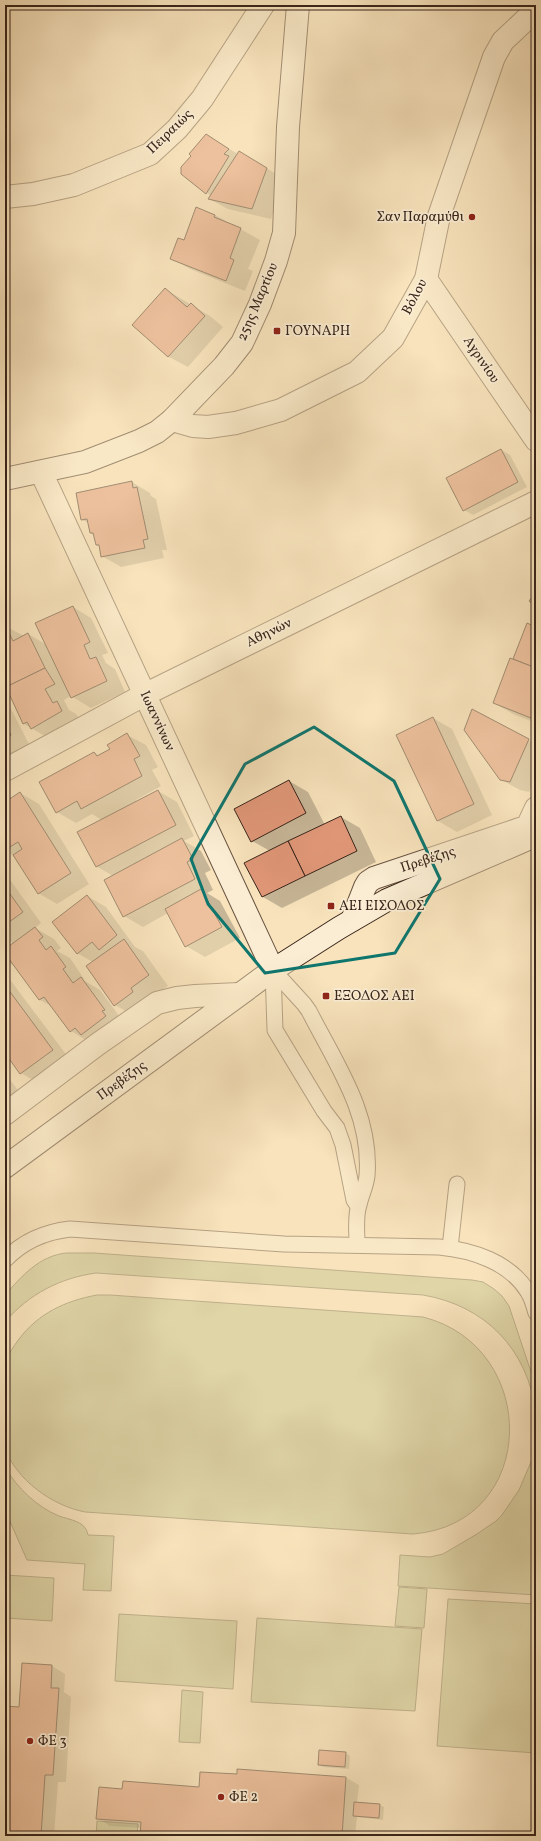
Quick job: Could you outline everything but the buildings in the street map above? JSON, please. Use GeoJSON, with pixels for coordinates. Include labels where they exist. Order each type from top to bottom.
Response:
{"type":"FeatureCollection","features":[{"type":"Feature","properties":{"kind":"street","name":"Πειραιώς"},"geometry":{"type":"LineString","coordinates":[[5,197],[33,194],[74,185],[150,154],[177,129],[202,99],[263,5]]}},
{"type":"Feature","properties":{"kind":"street","name":"25ης Μαρτίου"},"geometry":{"type":"LineString","coordinates":[[5,479],[85,462],[157,432],[172,420],[224,366],[242,343],[260,304],[276,261],[284,233],[288,127],[298,5]]}},
{"type":"Feature","properties":{"kind":"street","name":"Βόλου"},"geometry":{"type":"LineString","coordinates":[[172,420],[193,426],[208,427],[236,423],[281,410],[356,372],[393,338],[426,279],[439,216],[488,71],[503,41],[536,10]]}},
{"type":"Feature","properties":{"kind":"street","name":"Αγρινίου"},"geometry":{"type":"LineString","coordinates":[[426,279],[536,440]]}},
{"type":"Feature","properties":{"kind":"street","name":"Ιωαννίνων"},"geometry":{"type":"LineString","coordinates":[[41,472],[273,970]]}},
{"type":"Feature","properties":{"kind":"street","name":"Αθηνών"},"geometry":{"type":"LineString","coordinates":[[5,770],[144,694],[536,502]]}},
{"type":"Feature","properties":{"kind":"street","name":"Πρεβέζης"},"geometry":{"type":"LineString","coordinates":[[5,1167],[239,994],[273,970],[352,920],[387,900],[531,835],[536,808]]}},
{"type":"Feature","properties":{"kind":"street"},"geometry":{"type":"LineString","coordinates":[[5,1114],[98,1044],[157,1003],[189,996],[239,994]]}},
{"type":"Feature","properties":{"kind":"lane"},"geometry":{"type":"LineString","coordinates":[[273,970],[275,1030],[324,1110],[337,1128],[343,1145],[354,1200],[358,1206]]}},
{"type":"Feature","properties":{"kind":"lane"},"geometry":{"type":"LineString","coordinates":[[273,970],[309,1011],[350,1087],[358,1108],[366,1144],[367,1176],[358,1206],[357,1244]]}},
{"type":"Feature","properties":{"kind":"lane"},"geometry":{"type":"LineString","coordinates":[[450,1248],[457,1184]]}},
{"type":"Feature","properties":{"kind":"lane"},"geometry":{"type":"LineString","coordinates":[[5,1260],[19,1247],[32,1239],[49,1233],[70,1229],[284,1244],[357,1244],[450,1248],[479,1255],[506,1269],[517,1278],[528,1292],[536,1312]]}},
{"type":"Feature","properties":{"kind":"highlighted area"},"geometry":{"type":"Polygon","coordinates":[[[314,727],[394,781],[440,879],[395,953],[265,973],[208,904],[191,859],[245,764],[314,727]]]}},
{"type":"Feature","properties":{"kind":"green space"},"geometry":{"type":"Polygon","coordinates":[[[66,1253],[94,1253],[483,1282],[502,1296],[509,1306],[536,1387],[536,1412],[531,1389],[523,1369],[513,1350],[500,1334],[484,1320],[466,1309],[446,1301],[423,1295],[96,1273],[70,1279],[46,1289],[24,1303],[5,1322],[5,1295],[25,1274],[39,1263],[47,1258],[66,1253]]]}},
{"type":"Feature","properties":{"kind":"green space"},"geometry":{"type":"Polygon","coordinates":[[[97,1295],[423,1317],[462,1335],[489,1362],[505,1396],[510,1433],[503,1469],[484,1500],[454,1523],[413,1534],[85,1512],[61,1504],[37,1490],[18,1471],[10,1460],[5,1448],[4,1439],[4,1368],[9,1353],[13,1347],[35,1322],[44,1315],[64,1305],[97,1295]]]}},
{"type":"Feature","properties":{"kind":"green space"},"geometry":{"type":"Polygon","coordinates":[[[536,1436],[536,1595],[398,1586],[400,1555],[430,1557],[443,1554],[477,1534],[502,1515],[519,1490],[531,1462],[536,1436]]]}},
{"type":"Feature","properties":{"kind":"green space"},"geometry":{"type":"Polygon","coordinates":[[[5,1467],[15,1482],[28,1496],[43,1508],[81,1524],[87,1530],[88,1535],[114,1536],[111,1591],[83,1590],[85,1564],[27,1560],[5,1510],[5,1467]]]}},
{"type":"Feature","properties":{"kind":"green space"},"geometry":{"type":"Polygon","coordinates":[[[5,1575],[54,1578],[52,1621],[5,1618],[5,1575]]]}},
{"type":"Feature","properties":{"kind":"green space"},"geometry":{"type":"Polygon","coordinates":[[[399,1587],[427,1589],[424,1628],[395,1626],[399,1587]]]}},
{"type":"Feature","properties":{"kind":"green space"},"geometry":{"type":"Polygon","coordinates":[[[448,1599],[536,1604],[536,1753],[437,1746],[448,1599]]]}},
{"type":"Feature","properties":{"kind":"green space"},"geometry":{"type":"Polygon","coordinates":[[[119,1614],[237,1621],[233,1689],[115,1681],[119,1614]]]}},
{"type":"Feature","properties":{"kind":"green space"},"geometry":{"type":"Polygon","coordinates":[[[257,1618],[422,1629],[415,1711],[251,1702],[257,1618]]]}},
{"type":"Feature","properties":{"kind":"green space"},"geometry":{"type":"Polygon","coordinates":[[[182,1690],[203,1692],[200,1743],[179,1742],[182,1690]]]}},
{"type":"Feature","properties":{"kind":"green space"},"geometry":{"type":"Polygon","coordinates":[[[97,1821],[138,1824],[137,1836],[96,1836],[97,1821]]]}},
{"type":"Feature","properties":{"kind":"place","name":"Σαν Παραμύθι"},"geometry":{"type":"Point","coordinates":[472,217]}},
{"type":"Feature","properties":{"kind":"place","name":"ΓΟΥΝΑΡΗ"},"geometry":{"type":"Point","coordinates":[277,331]}},
{"type":"Feature","properties":{"kind":"place","name":"ΑΕΙ ΕΙΣΟΔΟΣ"},"geometry":{"type":"Point","coordinates":[331,906]}},
{"type":"Feature","properties":{"kind":"place","name":"ΕΞΟΔΟΣ ΑΕΙ"},"geometry":{"type":"Point","coordinates":[326,996]}},
{"type":"Feature","properties":{"kind":"place","name":"ΦΕ 3"},"geometry":{"type":"Point","coordinates":[30,1741]}},
{"type":"Feature","properties":{"kind":"place","name":"ΦΕ 2"},"geometry":{"type":"Point","coordinates":[221,1797]}}]}
